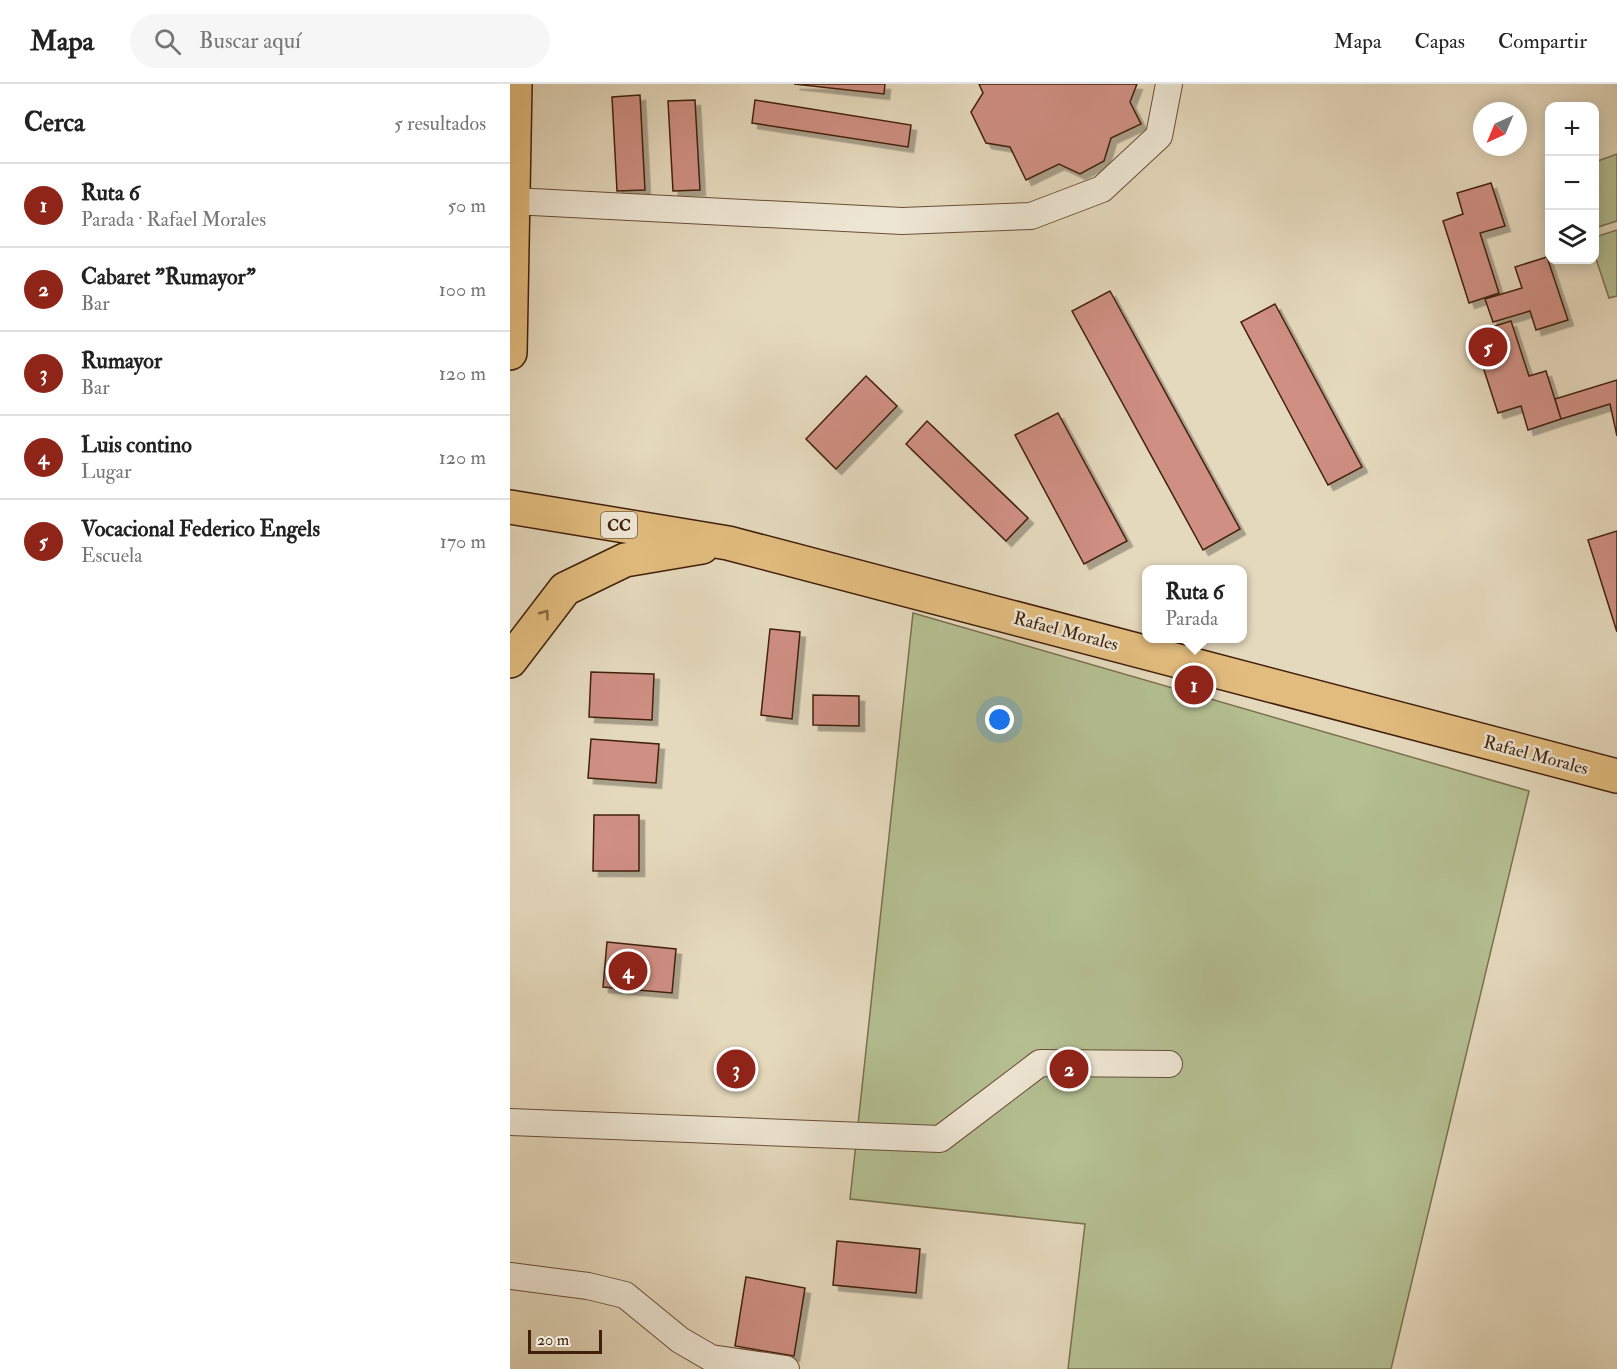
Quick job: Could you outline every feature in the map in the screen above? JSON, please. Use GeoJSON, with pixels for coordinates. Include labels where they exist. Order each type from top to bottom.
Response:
{"type":"FeatureCollection","features":[{"type":"Feature","properties":{"kind":"main road"},"geometry":{"type":"LineString","coordinates":[[510,353],[515,84]]}},
{"type":"Feature","properties":{"kind":"main road","name":"Rafael Morales"},"geometry":{"type":"LineString","coordinates":[[510,507],[728,543],[1617,776]]}},
{"type":"Feature","properties":{"kind":"main road"},"geometry":{"type":"LineString","coordinates":[[510,661],[564,589],[625,560],[728,543]]}},
{"type":"Feature","properties":{"kind":"street"},"geometry":{"type":"LineString","coordinates":[[513,201],[888,220],[1031,216],[1102,189],[1159,136],[1169,84]]}},
{"type":"Feature","properties":{"kind":"street"},"geometry":{"type":"LineString","coordinates":[[510,1122],[940,1139],[1040,1063],[1169,1064]]}},
{"type":"Feature","properties":{"kind":"street"},"geometry":{"type":"LineString","coordinates":[[510,1276],[588,1286],[625,1295],[680,1340],[711,1358],[786,1369]]}},
{"type":"Feature","properties":{"kind":"green space"},"geometry":{"type":"Polygon","coordinates":[[[1617,154],[1617,221],[1599,227],[1599,210],[1599,161],[1617,154]]]}},
{"type":"Feature","properties":{"kind":"green space"},"geometry":{"type":"Polygon","coordinates":[[[1617,230],[1617,296],[1609,298],[1598,264],[1599,236],[1617,230]]]}},
{"type":"Feature","properties":{"kind":"green space"},"geometry":{"type":"Polygon","coordinates":[[[913,613],[1529,791],[1391,1369],[1068,1369],[1085,1224],[850,1199],[913,613]]]}},
{"type":"Feature","properties":{"kind":"building"},"geometry":{"type":"Polygon","coordinates":[[[794,84],[885,84],[884,94],[794,84]]]}},
{"type":"Feature","properties":{"kind":"building"},"geometry":{"type":"Polygon","coordinates":[[[979,84],[1137,84],[1130,102],[1141,124],[1111,138],[1104,161],[1080,174],[1059,164],[1026,180],[1010,147],[986,143],[971,112],[983,93],[979,84]]]}},
{"type":"Feature","properties":{"kind":"building"},"geometry":{"type":"Polygon","coordinates":[[[640,95],[645,190],[617,191],[612,97],[640,95]]]}},
{"type":"Feature","properties":{"kind":"building"},"geometry":{"type":"Polygon","coordinates":[[[695,100],[700,190],[673,191],[668,101],[695,100]]]}},
{"type":"Feature","properties":{"kind":"building"},"geometry":{"type":"Polygon","coordinates":[[[755,100],[911,125],[908,147],[752,123],[755,100]]]}},
{"type":"Feature","properties":{"kind":"building"},"geometry":{"type":"Polygon","coordinates":[[[1491,183],[1505,226],[1480,233],[1499,293],[1469,303],[1443,221],[1463,214],[1457,193],[1491,183]]]}},
{"type":"Feature","properties":{"kind":"building"},"geometry":{"type":"Polygon","coordinates":[[[1545,258],[1545,264],[1549,264],[1568,320],[1536,330],[1530,311],[1493,322],[1485,299],[1522,288],[1515,267],[1545,258]]]}},
{"type":"Feature","properties":{"kind":"building"},"geometry":{"type":"Polygon","coordinates":[[[1110,291],[1240,529],[1203,550],[1072,311],[1110,291]]]}},
{"type":"Feature","properties":{"kind":"building"},"geometry":{"type":"Polygon","coordinates":[[[1275,304],[1362,467],[1328,485],[1241,322],[1275,304]]]}},
{"type":"Feature","properties":{"kind":"building"},"geometry":{"type":"Polygon","coordinates":[[[1511,321],[1529,376],[1546,371],[1561,419],[1528,430],[1521,406],[1498,413],[1472,333],[1511,321]]]}},
{"type":"Feature","properties":{"kind":"building"},"geometry":{"type":"Polygon","coordinates":[[[866,376],[897,406],[836,469],[806,439],[866,376]]]}},
{"type":"Feature","properties":{"kind":"building"},"geometry":{"type":"Polygon","coordinates":[[[1617,380],[1617,436],[1610,404],[1561,419],[1555,399],[1617,380]]]}},
{"type":"Feature","properties":{"kind":"building"},"geometry":{"type":"Polygon","coordinates":[[[1058,413],[1127,541],[1084,564],[1015,435],[1058,413]]]}},
{"type":"Feature","properties":{"kind":"building"},"geometry":{"type":"Polygon","coordinates":[[[927,421],[1028,518],[1006,541],[906,444],[927,421]]]}},
{"type":"Feature","properties":{"kind":"building"},"geometry":{"type":"Polygon","coordinates":[[[1617,531],[1617,632],[1588,540],[1617,531]]]}},
{"type":"Feature","properties":{"kind":"building"},"geometry":{"type":"Polygon","coordinates":[[[770,629],[800,632],[792,719],[761,715],[770,629]]]}},
{"type":"Feature","properties":{"kind":"building"},"geometry":{"type":"Polygon","coordinates":[[[591,672],[654,674],[652,720],[589,717],[591,672]]]}},
{"type":"Feature","properties":{"kind":"building"},"geometry":{"type":"Polygon","coordinates":[[[813,695],[859,696],[859,726],[813,725],[813,695]]]}},
{"type":"Feature","properties":{"kind":"building"},"geometry":{"type":"Polygon","coordinates":[[[591,739],[659,744],[656,783],[588,778],[591,739]]]}},
{"type":"Feature","properties":{"kind":"building"},"geometry":{"type":"Polygon","coordinates":[[[594,815],[639,815],[639,871],[593,871],[594,815]]]}},
{"type":"Feature","properties":{"kind":"building"},"geometry":{"type":"Polygon","coordinates":[[[607,942],[676,949],[672,993],[603,987],[607,942]]]}},
{"type":"Feature","properties":{"kind":"building"},"geometry":{"type":"Polygon","coordinates":[[[837,1241],[920,1249],[916,1293],[833,1285],[837,1241]]]}},
{"type":"Feature","properties":{"kind":"building"},"geometry":{"type":"Polygon","coordinates":[[[746,1277],[805,1288],[794,1356],[735,1346],[746,1277]]]}},
{"type":"Feature","properties":{"kind":"place","name":"Vocacional Federico Engels"},"geometry":{"type":"Point","coordinates":[1488,347]}},
{"type":"Feature","properties":{"kind":"place","name":"Ruta 6"},"geometry":{"type":"Point","coordinates":[1194,685]}},
{"type":"Feature","properties":{"kind":"place","name":"Luis contino"},"geometry":{"type":"Point","coordinates":[628,971]}},
{"type":"Feature","properties":{"kind":"place","name":"Rumayor"},"geometry":{"type":"Point","coordinates":[736,1069]}},
{"type":"Feature","properties":{"kind":"place","name":"Cabaret \"Rumayor\""},"geometry":{"type":"Point","coordinates":[1069,1069]}}]}
